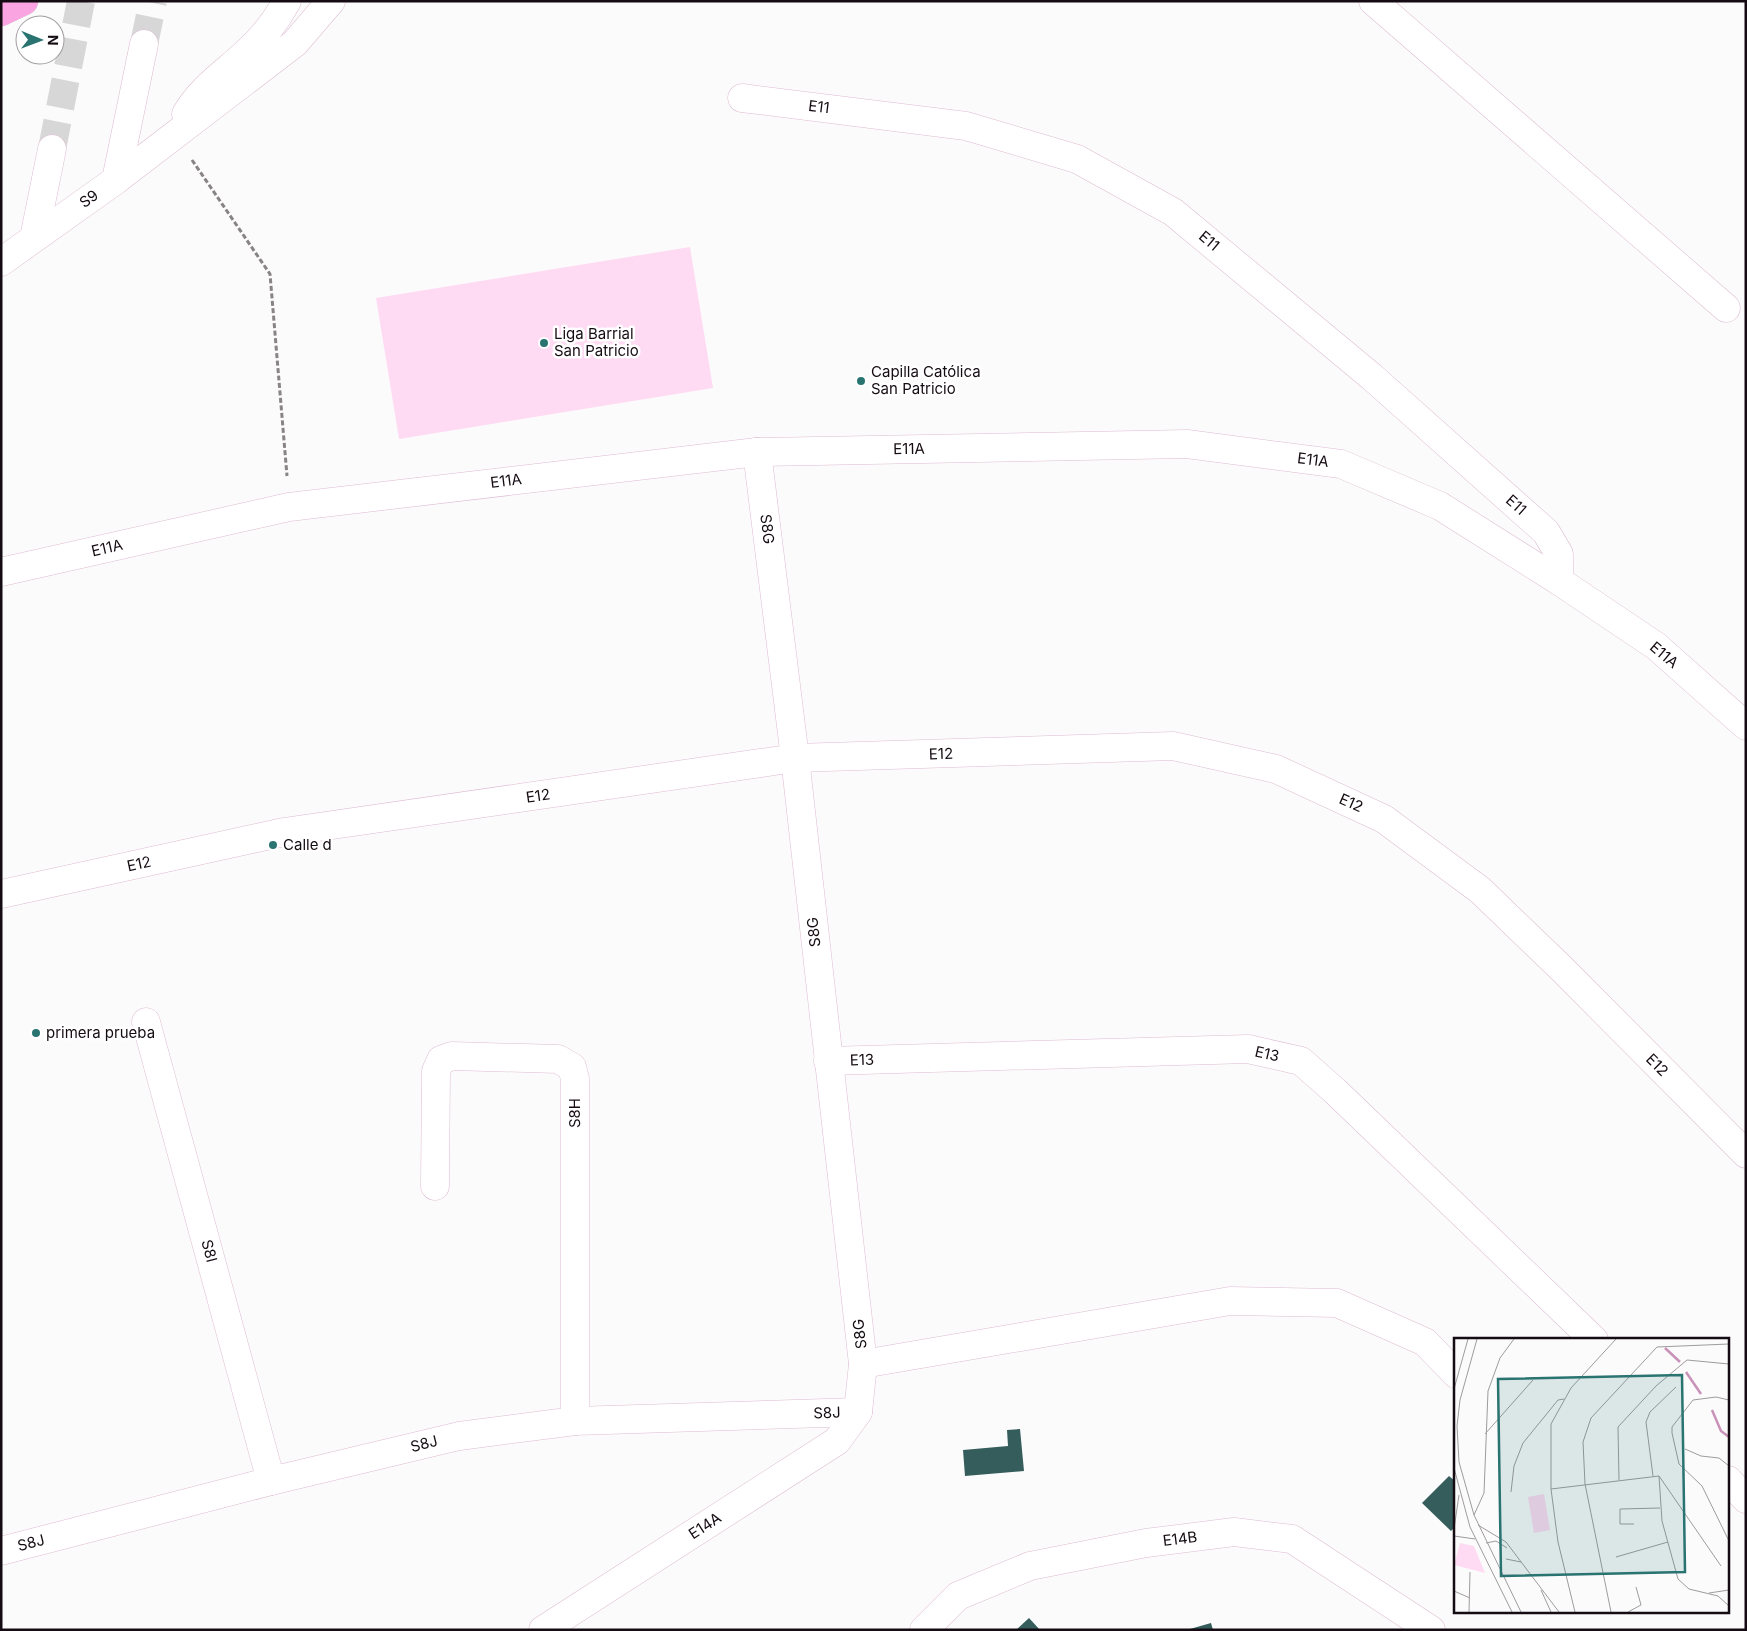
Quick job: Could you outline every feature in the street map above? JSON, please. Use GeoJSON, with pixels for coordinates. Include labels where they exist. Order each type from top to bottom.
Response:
{"type":"FeatureCollection","features":[{"type":"Feature","properties":{"kind":"highway"},"geometry":{"type":"LineString","coordinates":[[1,12],[24,1]]}},
{"type":"Feature","properties":{"kind":"street","name":"S9"},"geometry":{"type":"LineString","coordinates":[[174,134],[190,106],[226,69],[263,37],[286,1]]}},
{"type":"Feature","properties":{"kind":"street","name":"S9"},"geometry":{"type":"LineString","coordinates":[[1,262],[116,180],[295,43],[331,1]]}},
{"type":"Feature","properties":{"kind":"street"},"geometry":{"type":"LineString","coordinates":[[1372,1],[1726,308]]}},
{"type":"Feature","properties":{"kind":"street"},"geometry":{"type":"LineString","coordinates":[[116,180],[144,44]]}},
{"type":"Feature","properties":{"kind":"street","name":"E11"},"geometry":{"type":"LineString","coordinates":[[742,98],[966,126],[1078,159],[1173,212],[1372,377],[1546,532],[1559,554],[1559,581]]}},
{"type":"Feature","properties":{"kind":"street"},"geometry":{"type":"LineString","coordinates":[[34,238],[52,149]]}},
{"type":"Feature","properties":{"kind":"street","name":"E11A"},"geometry":{"type":"LineString","coordinates":[[1,572],[289,507],[757,452],[1187,444],[1341,464],[1440,506],[1559,581],[1656,646],[1746,726]]}},
{"type":"Feature","properties":{"kind":"street","name":"S8G"},"geometry":{"type":"LineString","coordinates":[[757,452],[795,758],[863,1364],[858,1412]]}},
{"type":"Feature","properties":{"kind":"street","name":"E12"},"geometry":{"type":"LineString","coordinates":[[1,894],[284,832],[795,758],[1173,746],[1276,769],[1384,819],[1480,890],[1562,969],[1746,1154]]}},
{"type":"Feature","properties":{"kind":"street","name":"S8I"},"geometry":{"type":"LineString","coordinates":[[146,1022],[271,1481]]}},
{"type":"Feature","properties":{"kind":"street","name":"E13"},"geometry":{"type":"LineString","coordinates":[[828,1061],[1248,1049],[1301,1062],[1335,1091],[1592,1338]]}},
{"type":"Feature","properties":{"kind":"street","name":"S8H"},"geometry":{"type":"LineString","coordinates":[[435,1186],[436,1071],[441,1060],[452,1056],[558,1059],[572,1067],[575,1079],[575,1421]]}},
{"type":"Feature","properties":{"kind":"street"},"geometry":{"type":"LineString","coordinates":[[863,1364],[1230,1301],[1308,1302],[1337,1303],[1425,1342],[1454,1372]]}},
{"type":"Feature","properties":{"kind":"street","name":"S8J"},"geometry":{"type":"LineString","coordinates":[[1,1551],[271,1481],[459,1436],[575,1421],[858,1412]]}},
{"type":"Feature","properties":{"kind":"street","name":"E14A"},"geometry":{"type":"LineString","coordinates":[[543,1630],[837,1441],[858,1412]]}},
{"type":"Feature","properties":{"kind":"street"},"geometry":{"type":"LineString","coordinates":[[1730,1482],[1746,1499]]}},
{"type":"Feature","properties":{"kind":"street","name":"E14B"},"geometry":{"type":"LineString","coordinates":[[924,1630],[958,1596],[1030,1566],[1146,1543],[1234,1532],[1292,1539],[1431,1630]]}},
{"type":"Feature","properties":{"kind":"path"},"geometry":{"type":"LineString","coordinates":[[174,134],[270,274],[289,507]]}},
{"type":"Feature","properties":{"kind":"shaded area","name":"Liga Barrial San Patricio"},"geometry":{"type":"Polygon","coordinates":[[[690,247],[713,388],[399,439],[376,298],[690,247]]]}},
{"type":"Feature","properties":{"kind":"building"},"geometry":{"type":"Polygon","coordinates":[[[1020,1429],[1024,1471],[965,1476],[963,1450],[1008,1446],[1007,1430],[1020,1429]]]}},
{"type":"Feature","properties":{"kind":"building"},"geometry":{"type":"Polygon","coordinates":[[[1449,1476],[1454,1480],[1454,1528],[1451,1531],[1422,1503],[1449,1476]]]}},
{"type":"Feature","properties":{"kind":"building"},"geometry":{"type":"Polygon","coordinates":[[[1029,1618],[1040,1630],[1016,1630],[1029,1618]]]}},
{"type":"Feature","properties":{"kind":"building"},"geometry":{"type":"Polygon","coordinates":[[[1211,1623],[1213,1630],[1190,1629],[1211,1623]]]}},
{"type":"Feature","properties":{"kind":"tunnel"},"geometry":{"type":"LineString","coordinates":[[52,149],[81,1]]}},
{"type":"Feature","properties":{"kind":"tunnel"},"geometry":{"type":"LineString","coordinates":[[144,44],[153,1]]}},
{"type":"Feature","properties":{"kind":"place","name":"Liga Barrial San Patricio"},"geometry":{"type":"Point","coordinates":[544,343]}},
{"type":"Feature","properties":{"kind":"place","name":"Capilla Católica San Patricio"},"geometry":{"type":"Point","coordinates":[861,381]}},
{"type":"Feature","properties":{"kind":"place","name":"Calle d"},"geometry":{"type":"Point","coordinates":[273,845]}},
{"type":"Feature","properties":{"kind":"place","name":"primera prueba"},"geometry":{"type":"Point","coordinates":[36,1033]}}]}
